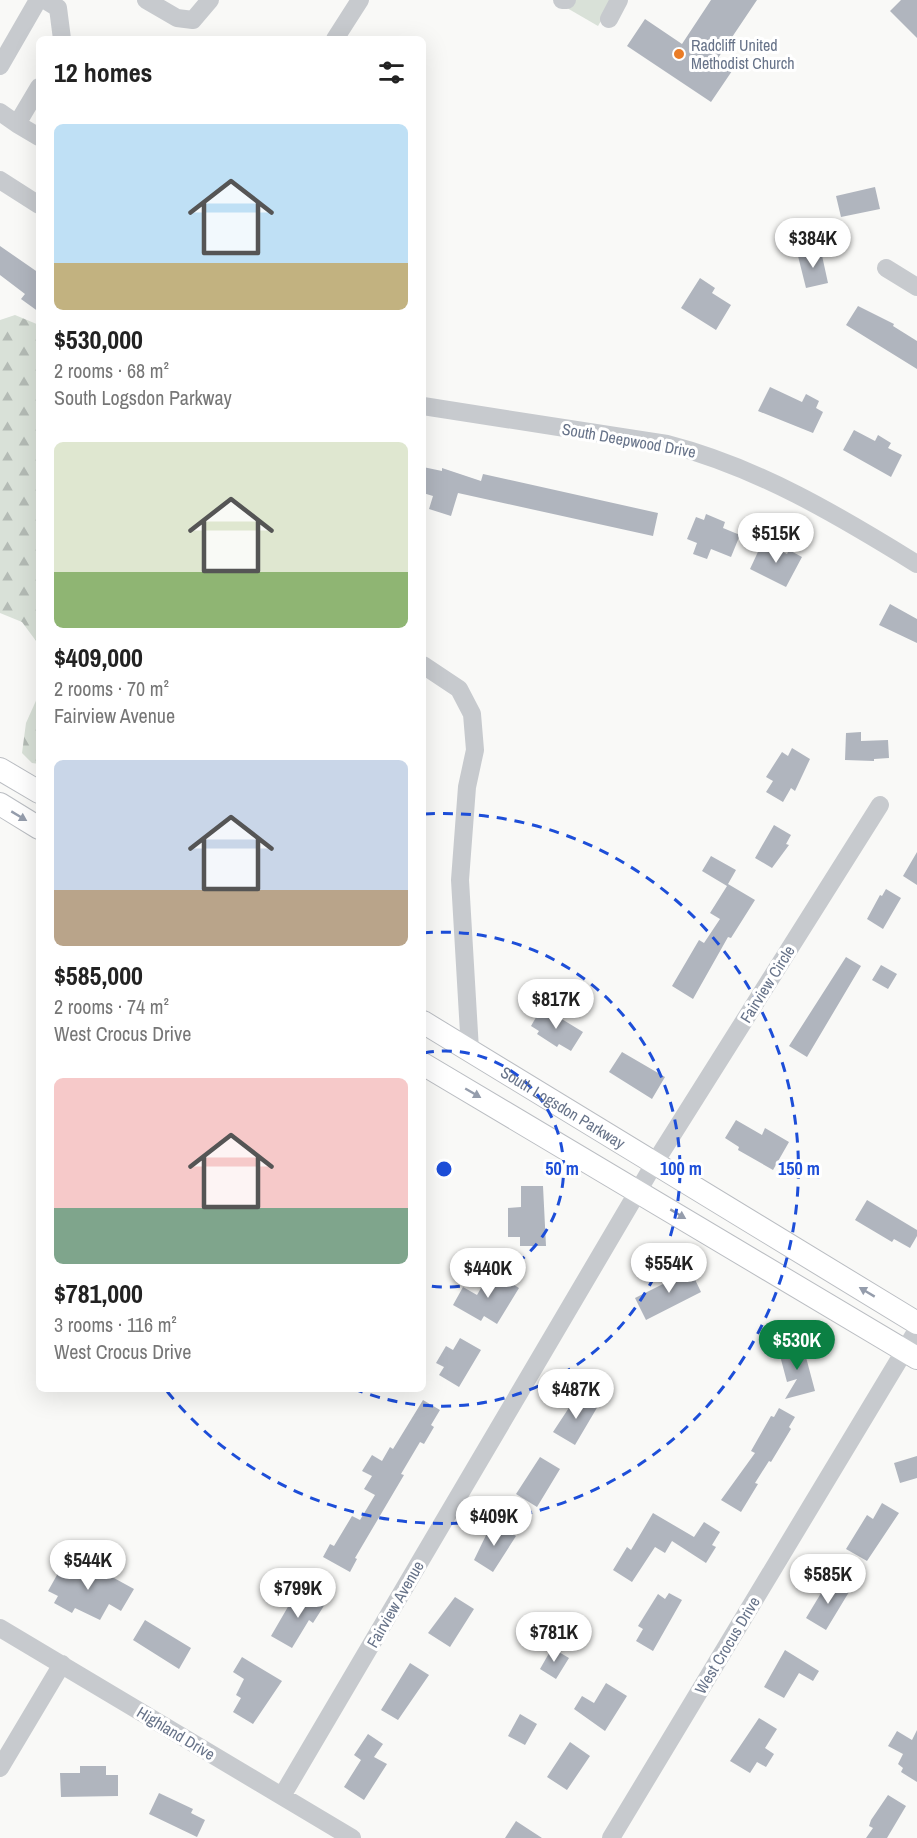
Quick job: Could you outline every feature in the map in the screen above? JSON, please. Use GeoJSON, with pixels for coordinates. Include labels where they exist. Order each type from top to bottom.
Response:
{"type":"FeatureCollection","features":[{"type":"Feature","properties":{"kind":"main road"},"geometry":{"type":"LineString","coordinates":[[0,769],[36,790]]}},
{"type":"Feature","properties":{"kind":"main road"},"geometry":{"type":"LineString","coordinates":[[0,804],[36,826]]}},
{"type":"Feature","properties":{"kind":"main road","name":"South Logsdon Parkway"},"geometry":{"type":"LineString","coordinates":[[426,1024],[917,1323]]}},
{"type":"Feature","properties":{"kind":"main road","name":"South Logsdon Parkway"},"geometry":{"type":"LineString","coordinates":[[426,1066],[911,1354]]}},
{"type":"Feature","properties":{"kind":"street"},"geometry":{"type":"LineString","coordinates":[[0,66],[38,0]]}},
{"type":"Feature","properties":{"kind":"street"},"geometry":{"type":"LineString","coordinates":[[45,0],[58,8],[62,36]]}},
{"type":"Feature","properties":{"kind":"street"},"geometry":{"type":"LineString","coordinates":[[146,0],[177,18],[193,20],[210,0]]}},
{"type":"Feature","properties":{"kind":"street"},"geometry":{"type":"LineString","coordinates":[[337,36],[360,0]]}},
{"type":"Feature","properties":{"kind":"street"},"geometry":{"type":"LineString","coordinates":[[562,0],[567,0]]}},
{"type":"Feature","properties":{"kind":"street"},"geometry":{"type":"LineString","coordinates":[[609,19],[620,0]]}},
{"type":"Feature","properties":{"kind":"street"},"geometry":{"type":"LineString","coordinates":[[17,124],[36,92]]}},
{"type":"Feature","properties":{"kind":"street"},"geometry":{"type":"LineString","coordinates":[[0,112],[36,135]]}},
{"type":"Feature","properties":{"kind":"street"},"geometry":{"type":"LineString","coordinates":[[0,180],[36,204]]}},
{"type":"Feature","properties":{"kind":"street"},"geometry":{"type":"LineString","coordinates":[[886,268],[917,287]]}},
{"type":"Feature","properties":{"kind":"street","name":"South Deepwood Drive"},"geometry":{"type":"LineString","coordinates":[[426,406],[667,444],[706,454],[826,509],[917,564]]}},
{"type":"Feature","properties":{"kind":"street"},"geometry":{"type":"LineString","coordinates":[[426,667],[459,689],[472,714],[475,750],[467,787],[460,880],[470,1050]]}},
{"type":"Feature","properties":{"kind":"street","name":"Fairview Circle"},"geometry":{"type":"LineString","coordinates":[[654,1164],[880,805]]}},
{"type":"Feature","properties":{"kind":"street","name":"Fairview Avenue"},"geometry":{"type":"LineString","coordinates":[[282,1796],[654,1164]]}},
{"type":"Feature","properties":{"kind":"street","name":"West Crocus Drive"},"geometry":{"type":"LineString","coordinates":[[611,1838],[911,1354],[917,1330]]}},
{"type":"Feature","properties":{"kind":"street","name":"Highland Drive"},"geometry":{"type":"LineString","coordinates":[[0,1628],[352,1838]]}},
{"type":"Feature","properties":{"kind":"street"},"geometry":{"type":"LineString","coordinates":[[0,1768],[62,1664]]}},
{"type":"Feature","properties":{"kind":"green space"},"geometry":{"type":"Polygon","coordinates":[[[571,0],[613,0],[598,26],[567,8],[571,0]]]}},
{"type":"Feature","properties":{"kind":"green space"},"geometry":{"type":"Polygon","coordinates":[[[15,315],[36,324],[36,641],[22,622],[0,613],[0,320],[15,315]]]}},
{"type":"Feature","properties":{"kind":"green space"},"geometry":{"type":"Polygon","coordinates":[[[36,701],[36,764],[32,763],[22,753],[26,723],[36,701]]]}},
{"type":"Feature","properties":{"kind":"building","name":"Radcliff United Methodist Church"},"geometry":{"type":"Polygon","coordinates":[[[711,0],[757,0],[716,61],[732,71],[711,102],[627,46],[645,19],[682,44],[711,0]]]}},
{"type":"Feature","properties":{"kind":"building"},"geometry":{"type":"Polygon","coordinates":[[[901,0],[917,0],[917,38],[890,11],[901,0]]]}},
{"type":"Feature","properties":{"kind":"building"},"geometry":{"type":"Polygon","coordinates":[[[875,187],[880,209],[841,217],[836,196],[875,187]]]}},
{"type":"Feature","properties":{"kind":"building"},"geometry":{"type":"Polygon","coordinates":[[[0,246],[36,271],[36,310],[21,299],[25,294],[0,275],[0,246]]]}},
{"type":"Feature","properties":{"kind":"building"},"geometry":{"type":"Polygon","coordinates":[[[821,251],[828,283],[806,288],[798,256],[821,251]]]}},
{"type":"Feature","properties":{"kind":"building"},"geometry":{"type":"Polygon","coordinates":[[[700,278],[715,288],[712,293],[731,305],[716,330],[681,308],[700,278]]]}},
{"type":"Feature","properties":{"kind":"building"},"geometry":{"type":"Polygon","coordinates":[[[858,306],[894,324],[893,326],[917,341],[917,369],[846,325],[858,306]]]}},
{"type":"Feature","properties":{"kind":"building"},"geometry":{"type":"Polygon","coordinates":[[[770,387],[802,402],[806,394],[819,401],[816,408],[823,412],[813,433],[758,411],[770,387]]]}},
{"type":"Feature","properties":{"kind":"building"},"geometry":{"type":"Polygon","coordinates":[[[854,430],[875,441],[878,435],[891,443],[888,448],[902,455],[891,477],[843,450],[854,430]]]}},
{"type":"Feature","properties":{"kind":"building"},"geometry":{"type":"Polygon","coordinates":[[[426,468],[442,471],[442,468],[481,481],[483,474],[658,513],[653,536],[458,493],[451,516],[429,509],[433,496],[426,494],[426,468]]]}},
{"type":"Feature","properties":{"kind":"building"},"geometry":{"type":"Polygon","coordinates":[[[706,514],[725,522],[723,528],[740,535],[731,557],[711,549],[707,559],[693,554],[697,543],[687,539],[696,517],[704,520],[706,514]]]}},
{"type":"Feature","properties":{"kind":"building"},"geometry":{"type":"Polygon","coordinates":[[[763,541],[787,554],[789,550],[802,557],[786,587],[750,569],[763,541]]]}},
{"type":"Feature","properties":{"kind":"building"},"geometry":{"type":"Polygon","coordinates":[[[890,604],[917,619],[917,643],[879,625],[890,604]]]}},
{"type":"Feature","properties":{"kind":"building"},"geometry":{"type":"Polygon","coordinates":[[[861,732],[861,741],[888,740],[889,758],[874,759],[874,761],[845,760],[846,733],[861,732]]]}},
{"type":"Feature","properties":{"kind":"building"},"geometry":{"type":"Polygon","coordinates":[[[792,748],[810,759],[795,791],[791,788],[783,802],[766,792],[773,781],[766,777],[782,752],[788,756],[792,748]]]}},
{"type":"Feature","properties":{"kind":"building"},"geometry":{"type":"Polygon","coordinates":[[[774,825],[791,835],[786,844],[789,845],[772,868],[755,858],[774,825]]]}},
{"type":"Feature","properties":{"kind":"building"},"geometry":{"type":"Polygon","coordinates":[[[917,852],[917,885],[903,876],[917,852]]]}},
{"type":"Feature","properties":{"kind":"building"},"geometry":{"type":"Polygon","coordinates":[[[711,856],[736,870],[728,884],[755,900],[731,938],[728,937],[693,999],[672,986],[699,940],[704,943],[720,919],[710,913],[727,886],[702,871],[711,856]]]}},
{"type":"Feature","properties":{"kind":"building"},"geometry":{"type":"Polygon","coordinates":[[[886,889],[901,898],[883,929],[867,919],[880,895],[882,896],[886,889]]]}},
{"type":"Feature","properties":{"kind":"building"},"geometry":{"type":"Polygon","coordinates":[[[846,957],[861,966],[807,1057],[789,1046],[846,957]]]}},
{"type":"Feature","properties":{"kind":"building"},"geometry":{"type":"Polygon","coordinates":[[[881,965],[897,974],[888,989],[872,980],[881,965]]]}},
{"type":"Feature","properties":{"kind":"building"},"geometry":{"type":"Polygon","coordinates":[[[542,1007],[583,1032],[571,1051],[559,1044],[557,1047],[537,1034],[539,1031],[531,1026],[542,1007]]]}},
{"type":"Feature","properties":{"kind":"building"},"geometry":{"type":"Polygon","coordinates":[[[622,1052],[665,1077],[652,1099],[609,1072],[622,1052]]]}},
{"type":"Feature","properties":{"kind":"building"},"geometry":{"type":"Polygon","coordinates":[[[736,1120],[762,1135],[765,1128],[789,1142],[773,1170],[738,1150],[739,1147],[725,1138],[736,1120]]]}},
{"type":"Feature","properties":{"kind":"building"},"geometry":{"type":"Polygon","coordinates":[[[521,1186],[543,1186],[546,1246],[520,1246],[520,1237],[508,1237],[508,1208],[521,1207],[521,1186]]]}},
{"type":"Feature","properties":{"kind":"building"},"geometry":{"type":"Polygon","coordinates":[[[867,1200],[917,1230],[917,1236],[910,1248],[894,1239],[892,1242],[855,1220],[867,1200]]]}},
{"type":"Feature","properties":{"kind":"building"},"geometry":{"type":"Polygon","coordinates":[[[689,1267],[701,1292],[646,1320],[635,1298],[671,1280],[669,1277],[689,1267]]]}},
{"type":"Feature","properties":{"kind":"building"},"geometry":{"type":"Polygon","coordinates":[[[491,1271],[519,1288],[497,1324],[484,1316],[481,1321],[453,1305],[463,1287],[477,1295],[491,1271]]]}},
{"type":"Feature","properties":{"kind":"building"},"geometry":{"type":"Polygon","coordinates":[[[460,1338],[481,1350],[459,1387],[439,1375],[444,1367],[436,1363],[446,1346],[453,1350],[460,1338]]]}},
{"type":"Feature","properties":{"kind":"building"},"geometry":{"type":"Polygon","coordinates":[[[803,1346],[815,1391],[785,1399],[797,1379],[787,1382],[779,1352],[803,1346]]]}},
{"type":"Feature","properties":{"kind":"building"},"geometry":{"type":"Polygon","coordinates":[[[578,1394],[598,1406],[575,1445],[553,1432],[578,1394]]]}},
{"type":"Feature","properties":{"kind":"building"},"geometry":{"type":"Polygon","coordinates":[[[423,1400],[440,1410],[431,1425],[434,1427],[424,1444],[420,1442],[401,1474],[404,1475],[355,1558],[357,1559],[350,1572],[323,1557],[330,1544],[334,1546],[352,1516],[360,1520],[375,1495],[364,1489],[372,1476],[362,1471],[372,1455],[382,1461],[390,1447],[393,1449],[423,1400]]]}},
{"type":"Feature","properties":{"kind":"building"},"geometry":{"type":"Polygon","coordinates":[[[779,1408],[795,1417],[789,1427],[791,1429],[755,1483],[758,1484],[741,1512],[721,1500],[755,1453],[751,1451],[771,1416],[774,1417],[779,1408]]]}},
{"type":"Feature","properties":{"kind":"building"},"geometry":{"type":"Polygon","coordinates":[[[917,1456],[917,1478],[900,1483],[894,1463],[917,1456]]]}},
{"type":"Feature","properties":{"kind":"building"},"geometry":{"type":"Polygon","coordinates":[[[540,1457],[560,1469],[537,1507],[516,1494],[540,1457]]]}},
{"type":"Feature","properties":{"kind":"building"},"geometry":{"type":"Polygon","coordinates":[[[882,1503],[899,1513],[867,1561],[846,1549],[867,1515],[873,1519],[882,1503]]]}},
{"type":"Feature","properties":{"kind":"building"},"geometry":{"type":"Polygon","coordinates":[[[653,1513],[694,1537],[704,1522],[720,1532],[712,1545],[716,1547],[706,1563],[672,1541],[665,1553],[655,1547],[632,1582],[613,1570],[627,1547],[631,1550],[653,1513]]]}},
{"type":"Feature","properties":{"kind":"building"},"geometry":{"type":"Polygon","coordinates":[[[496,1524],[516,1536],[493,1572],[474,1560],[489,1529],[492,1531],[496,1524]]]}},
{"type":"Feature","properties":{"kind":"building"},"geometry":{"type":"Polygon","coordinates":[[[66,1559],[99,1578],[103,1572],[134,1589],[121,1611],[109,1604],[100,1620],[75,1608],[72,1613],[54,1603],[58,1596],[48,1591],[66,1559]]]}},
{"type":"Feature","properties":{"kind":"building"},"geometry":{"type":"Polygon","coordinates":[[[829,1580],[849,1592],[826,1630],[806,1618],[829,1580]]]}},
{"type":"Feature","properties":{"kind":"building"},"geometry":{"type":"Polygon","coordinates":[[[312,1592],[327,1601],[313,1623],[309,1620],[292,1648],[271,1636],[289,1605],[295,1608],[303,1595],[308,1598],[312,1592]]]}},
{"type":"Feature","properties":{"kind":"building"},"geometry":{"type":"Polygon","coordinates":[[[669,1593],[682,1600],[653,1651],[636,1641],[643,1629],[638,1626],[658,1594],[665,1599],[669,1593]]]}},
{"type":"Feature","properties":{"kind":"building"},"geometry":{"type":"Polygon","coordinates":[[[455,1597],[474,1609],[450,1647],[428,1633],[455,1597]]]}},
{"type":"Feature","properties":{"kind":"building"},"geometry":{"type":"Polygon","coordinates":[[[145,1620],[191,1648],[179,1669],[133,1640],[145,1620]]]}},
{"type":"Feature","properties":{"kind":"building"},"geometry":{"type":"Polygon","coordinates":[[[552,1648],[569,1658],[556,1679],[540,1669],[552,1648]]]}},
{"type":"Feature","properties":{"kind":"building"},"geometry":{"type":"Polygon","coordinates":[[[785,1650],[819,1671],[813,1681],[799,1673],[784,1698],[764,1687],[785,1650]]]}},
{"type":"Feature","properties":{"kind":"building"},"geometry":{"type":"Polygon","coordinates":[[[242,1657],[282,1681],[253,1724],[233,1712],[241,1698],[236,1695],[244,1679],[233,1672],[242,1657]]]}},
{"type":"Feature","properties":{"kind":"building"},"geometry":{"type":"Polygon","coordinates":[[[410,1663],[429,1675],[398,1720],[381,1710],[410,1663]]]}},
{"type":"Feature","properties":{"kind":"building"},"geometry":{"type":"Polygon","coordinates":[[[606,1683],[627,1696],[605,1731],[574,1709],[582,1696],[594,1703],[606,1683]]]}},
{"type":"Feature","properties":{"kind":"building"},"geometry":{"type":"Polygon","coordinates":[[[520,1714],[537,1724],[525,1745],[508,1736],[520,1714]]]}},
{"type":"Feature","properties":{"kind":"building"},"geometry":{"type":"Polygon","coordinates":[[[759,1718],[777,1729],[765,1748],[774,1754],[766,1767],[757,1762],[750,1773],[730,1761],[759,1718]]]}},
{"type":"Feature","properties":{"kind":"building"},"geometry":{"type":"Polygon","coordinates":[[[917,1730],[917,1782],[901,1772],[903,1768],[898,1764],[903,1754],[888,1746],[897,1731],[912,1740],[917,1730]]]}},
{"type":"Feature","properties":{"kind":"building"},"geometry":{"type":"Polygon","coordinates":[[[368,1734],[383,1744],[374,1757],[387,1764],[364,1800],[344,1787],[361,1760],[354,1755],[368,1734]]]}},
{"type":"Feature","properties":{"kind":"building"},"geometry":{"type":"Polygon","coordinates":[[[570,1742],[590,1756],[567,1790],[547,1777],[570,1742]]]}},
{"type":"Feature","properties":{"kind":"building"},"geometry":{"type":"Polygon","coordinates":[[[80,1766],[106,1766],[106,1775],[118,1775],[118,1796],[61,1797],[60,1773],[80,1773],[80,1766]]]}},
{"type":"Feature","properties":{"kind":"building"},"geometry":{"type":"Polygon","coordinates":[[[159,1793],[193,1809],[191,1813],[205,1820],[197,1837],[149,1814],[159,1793]]]}},
{"type":"Feature","properties":{"kind":"building"},"geometry":{"type":"Polygon","coordinates":[[[888,1795],[906,1806],[887,1838],[866,1838],[873,1828],[869,1826],[871,1820],[888,1795]]]}},
{"type":"Feature","properties":{"kind":"building"},"geometry":{"type":"Polygon","coordinates":[[[516,1821],[542,1838],[505,1838],[516,1821]]]}},
{"type":"Feature","properties":{"kind":"place","name":"Radcliff United Methodist Church"},"geometry":{"type":"Point","coordinates":[679,54]}}]}
